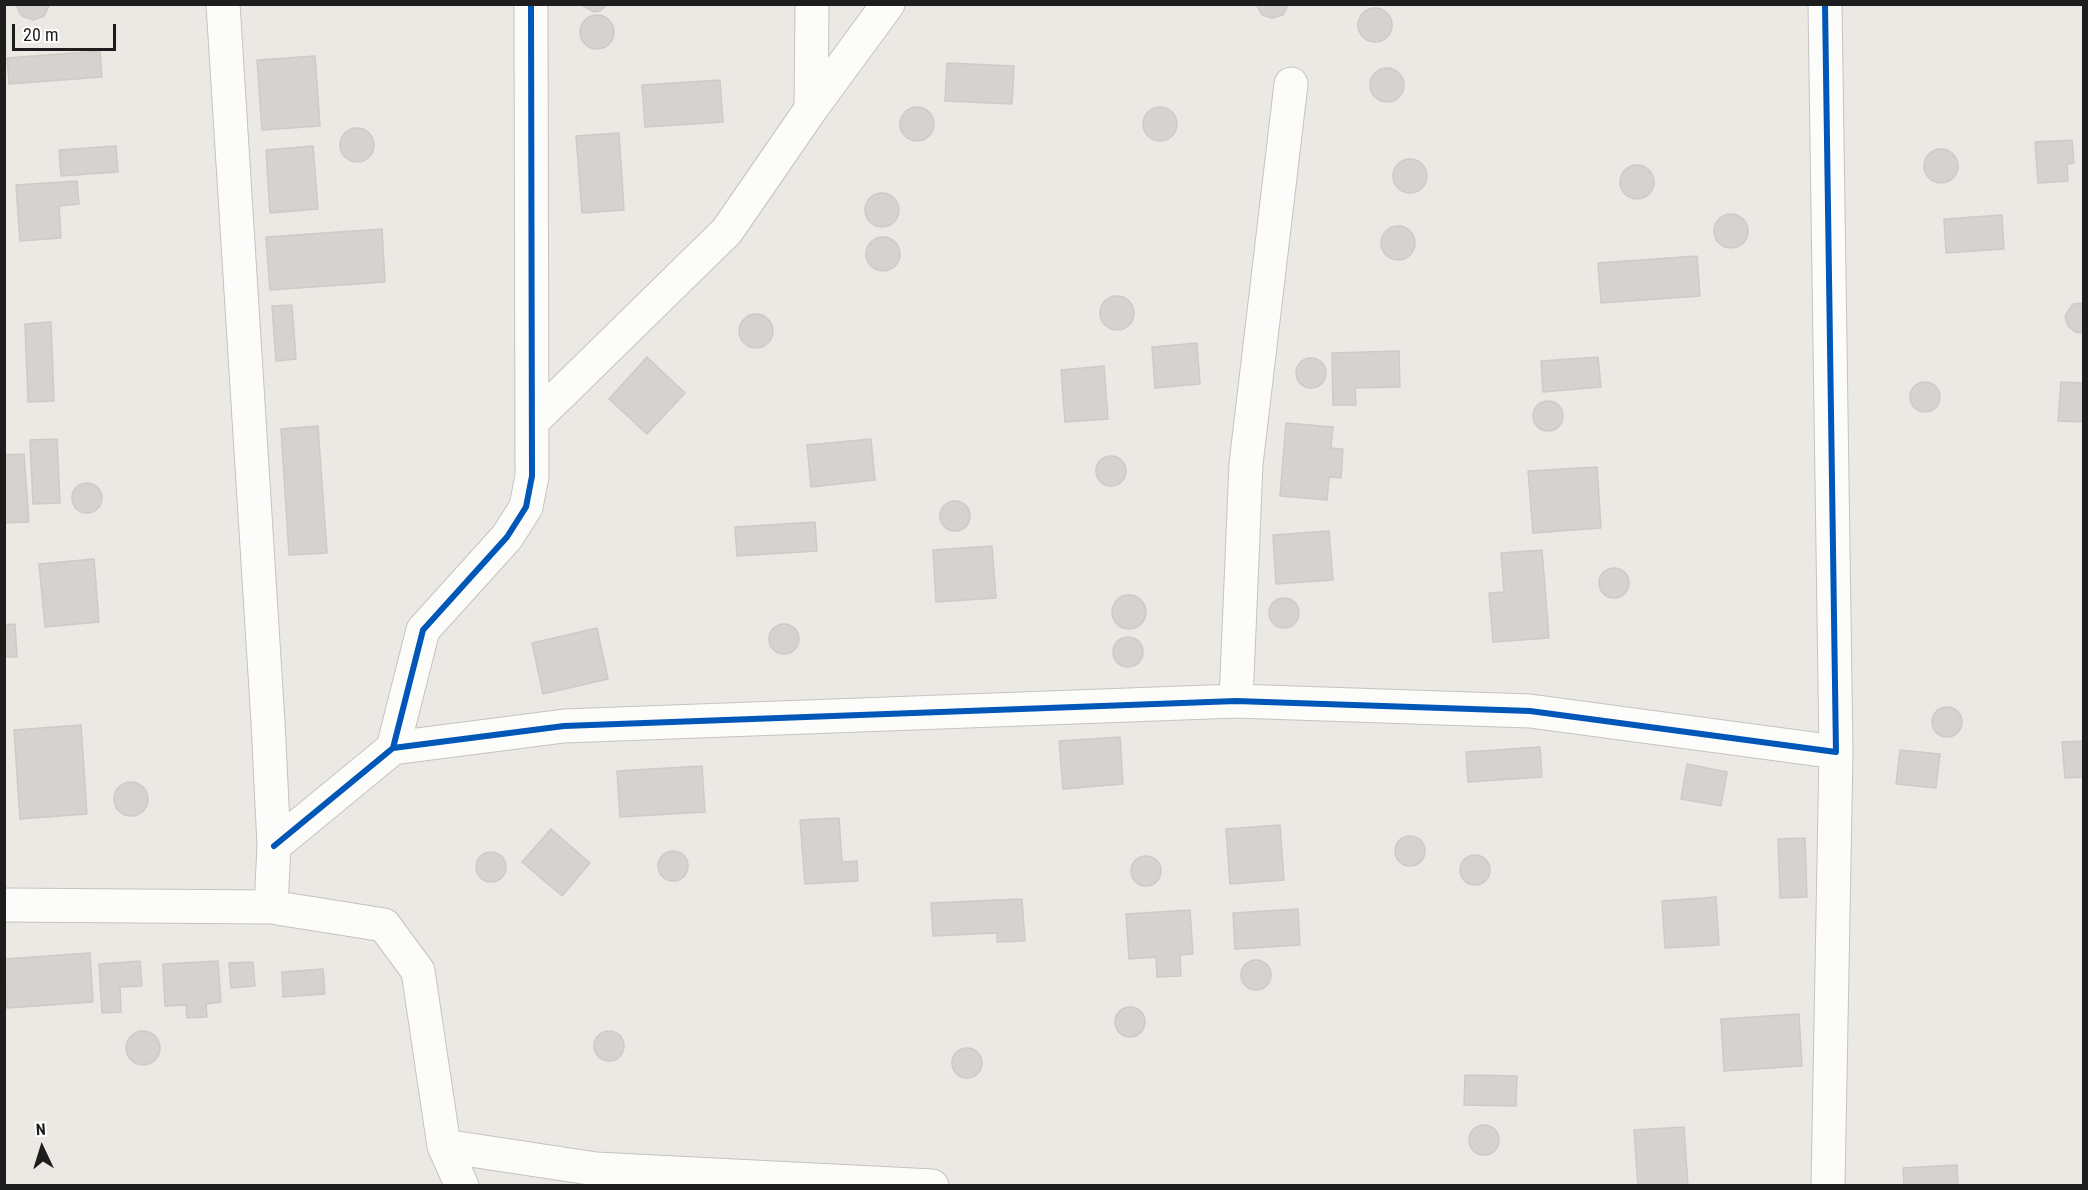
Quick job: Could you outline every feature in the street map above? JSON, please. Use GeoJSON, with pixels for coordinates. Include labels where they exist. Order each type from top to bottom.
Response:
{"type":"FeatureCollection","features":[{"type":"Feature","properties":{"kind":"street"},"geometry":{"type":"LineString","coordinates":[[223,4],[274,846],[271,907]]}},
{"type":"Feature","properties":{"kind":"street"},"geometry":{"type":"LineString","coordinates":[[393,748],[423,630],[507,537],[526,507],[532,476],[531,4]]}},
{"type":"Feature","properties":{"kind":"street"},"geometry":{"type":"LineString","coordinates":[[811,109],[812,4]]}},
{"type":"Feature","properties":{"kind":"street"},"geometry":{"type":"LineString","coordinates":[[532,422],[727,231],[811,109],[888,4]]}},
{"type":"Feature","properties":{"kind":"street"},"geometry":{"type":"LineString","coordinates":[[1825,4],[1836,752],[1828,1185]]}},
{"type":"Feature","properties":{"kind":"street"},"geometry":{"type":"LineString","coordinates":[[1236,700],[1246,464],[1291,84]]}},
{"type":"Feature","properties":{"kind":"street"},"geometry":{"type":"LineString","coordinates":[[274,846],[393,748],[564,726],[1236,700],[1530,711],[1836,752]]}},
{"type":"Feature","properties":{"kind":"street"},"geometry":{"type":"LineString","coordinates":[[4,904],[271,907],[384,925],[418,971],[444,1146],[462,1185]]}},
{"type":"Feature","properties":{"kind":"street"},"geometry":{"type":"LineString","coordinates":[[444,1146],[596,1169],[932,1185]]}},
{"type":"Feature","properties":{"kind":"building"},"geometry":{"type":"Polygon","coordinates":[[[16,4],[50,4],[44,16],[33,20],[22,16],[16,4]]]}},
{"type":"Feature","properties":{"kind":"building"},"geometry":{"type":"Polygon","coordinates":[[[580,4],[608,4],[600,11],[594,12],[580,4]]]}},
{"type":"Feature","properties":{"kind":"building"},"geometry":{"type":"Polygon","coordinates":[[[1256,4],[1289,4],[1283,15],[1272,18],[1262,15],[1256,4]]]}},
{"type":"Feature","properties":{"kind":"building"},"geometry":{"type":"Polygon","coordinates":[[[1375,8],[1387,13],[1392,25],[1387,37],[1375,42],[1363,37],[1358,25],[1363,13],[1375,8]]]}},
{"type":"Feature","properties":{"kind":"building"},"geometry":{"type":"Polygon","coordinates":[[[597,15],[609,20],[614,32],[609,44],[597,49],[585,44],[580,32],[585,20],[597,15]]]}},
{"type":"Feature","properties":{"kind":"building"},"geometry":{"type":"Polygon","coordinates":[[[100,51],[102,77],[9,84],[7,58],[100,51]]]}},
{"type":"Feature","properties":{"kind":"building"},"geometry":{"type":"Polygon","coordinates":[[[315,56],[320,126],[262,130],[257,60],[315,56]]]}},
{"type":"Feature","properties":{"kind":"building"},"geometry":{"type":"Polygon","coordinates":[[[947,63],[1014,66],[1012,104],[945,101],[947,63]]]}},
{"type":"Feature","properties":{"kind":"building"},"geometry":{"type":"Polygon","coordinates":[[[1387,68],[1399,73],[1404,85],[1399,97],[1387,102],[1375,97],[1370,85],[1375,73],[1387,68]]]}},
{"type":"Feature","properties":{"kind":"building"},"geometry":{"type":"Polygon","coordinates":[[[720,80],[723,122],[645,127],[642,85],[720,80]]]}},
{"type":"Feature","properties":{"kind":"building"},"geometry":{"type":"Polygon","coordinates":[[[917,107],[929,112],[934,124],[929,136],[917,141],[905,136],[900,124],[905,112],[917,107]]]}},
{"type":"Feature","properties":{"kind":"building"},"geometry":{"type":"Polygon","coordinates":[[[1160,107],[1172,112],[1177,124],[1172,136],[1160,141],[1148,136],[1143,124],[1148,112],[1160,107]]]}},
{"type":"Feature","properties":{"kind":"building"},"geometry":{"type":"Polygon","coordinates":[[[357,128],[369,133],[374,145],[369,157],[357,162],[345,157],[340,145],[345,133],[357,128]]]}},
{"type":"Feature","properties":{"kind":"building"},"geometry":{"type":"Polygon","coordinates":[[[619,133],[624,210],[582,213],[576,136],[619,133]]]}},
{"type":"Feature","properties":{"kind":"building"},"geometry":{"type":"Polygon","coordinates":[[[2072,140],[2074,163],[2067,164],[2068,181],[2038,183],[2035,142],[2072,140]]]}},
{"type":"Feature","properties":{"kind":"building"},"geometry":{"type":"Polygon","coordinates":[[[116,146],[118,172],[61,176],[59,150],[116,146]]]}},
{"type":"Feature","properties":{"kind":"building"},"geometry":{"type":"Polygon","coordinates":[[[313,146],[318,209],[270,213],[266,150],[313,146]]]}},
{"type":"Feature","properties":{"kind":"building"},"geometry":{"type":"Polygon","coordinates":[[[1941,149],[1953,154],[1958,166],[1953,178],[1941,183],[1929,178],[1924,166],[1929,154],[1941,149]]]}},
{"type":"Feature","properties":{"kind":"building"},"geometry":{"type":"Polygon","coordinates":[[[1410,159],[1422,164],[1427,176],[1422,188],[1410,193],[1398,188],[1393,176],[1398,164],[1410,159]]]}},
{"type":"Feature","properties":{"kind":"building"},"geometry":{"type":"Polygon","coordinates":[[[1637,165],[1649,170],[1654,182],[1649,194],[1637,199],[1625,194],[1620,182],[1625,170],[1637,165]]]}},
{"type":"Feature","properties":{"kind":"building"},"geometry":{"type":"Polygon","coordinates":[[[77,181],[79,204],[59,206],[61,238],[20,241],[16,185],[77,181]]]}},
{"type":"Feature","properties":{"kind":"building"},"geometry":{"type":"Polygon","coordinates":[[[882,193],[894,198],[899,210],[894,222],[882,227],[870,222],[865,210],[870,198],[882,193]]]}},
{"type":"Feature","properties":{"kind":"building"},"geometry":{"type":"Polygon","coordinates":[[[1731,214],[1743,219],[1748,231],[1743,243],[1731,248],[1719,243],[1714,231],[1719,219],[1731,214]]]}},
{"type":"Feature","properties":{"kind":"building"},"geometry":{"type":"Polygon","coordinates":[[[2002,215],[2004,249],[1946,253],[1944,219],[2002,215]]]}},
{"type":"Feature","properties":{"kind":"building"},"geometry":{"type":"Polygon","coordinates":[[[1398,226],[1410,231],[1415,243],[1410,255],[1398,260],[1386,255],[1381,243],[1386,231],[1398,226]]]}},
{"type":"Feature","properties":{"kind":"building"},"geometry":{"type":"Polygon","coordinates":[[[382,229],[385,282],[270,290],[266,237],[382,229]]]}},
{"type":"Feature","properties":{"kind":"building"},"geometry":{"type":"Polygon","coordinates":[[[883,237],[895,242],[900,254],[895,266],[883,271],[871,266],[866,254],[871,242],[883,237]]]}},
{"type":"Feature","properties":{"kind":"building"},"geometry":{"type":"Polygon","coordinates":[[[1697,256],[1700,296],[1601,303],[1598,263],[1697,256]]]}},
{"type":"Feature","properties":{"kind":"building"},"geometry":{"type":"Polygon","coordinates":[[[1117,296],[1129,301],[1134,313],[1129,325],[1117,330],[1105,325],[1100,313],[1105,301],[1117,296]]]}},
{"type":"Feature","properties":{"kind":"building"},"geometry":{"type":"Polygon","coordinates":[[[2082,303],[2084,332],[2080,333],[2068,326],[2065,316],[2073,304],[2082,303]]]}},
{"type":"Feature","properties":{"kind":"building"},"geometry":{"type":"Polygon","coordinates":[[[292,305],[296,359],[276,361],[272,306],[292,305]]]}},
{"type":"Feature","properties":{"kind":"building"},"geometry":{"type":"Polygon","coordinates":[[[756,314],[768,319],[773,331],[768,343],[756,348],[744,343],[739,331],[744,319],[756,314]]]}},
{"type":"Feature","properties":{"kind":"building"},"geometry":{"type":"Polygon","coordinates":[[[51,322],[54,401],[28,402],[25,324],[51,322]]]}},
{"type":"Feature","properties":{"kind":"building"},"geometry":{"type":"Polygon","coordinates":[[[1197,343],[1200,384],[1155,388],[1152,347],[1197,343]]]}},
{"type":"Feature","properties":{"kind":"building"},"geometry":{"type":"Polygon","coordinates":[[[1399,351],[1400,387],[1355,388],[1356,405],[1333,405],[1332,353],[1399,351]]]}},
{"type":"Feature","properties":{"kind":"building"},"geometry":{"type":"Polygon","coordinates":[[[647,357],[685,393],[647,434],[609,399],[647,357]]]}},
{"type":"Feature","properties":{"kind":"building"},"geometry":{"type":"Polygon","coordinates":[[[1598,357],[1601,387],[1543,392],[1541,361],[1598,357]]]}},
{"type":"Feature","properties":{"kind":"building"},"geometry":{"type":"Polygon","coordinates":[[[1311,358],[1317,359],[1325,367],[1325,379],[1317,387],[1311,388],[1305,387],[1297,379],[1296,373],[1297,367],[1305,359],[1311,358]]]}},
{"type":"Feature","properties":{"kind":"building"},"geometry":{"type":"Polygon","coordinates":[[[1104,366],[1108,419],[1065,422],[1061,370],[1104,366]]]}},
{"type":"Feature","properties":{"kind":"building"},"geometry":{"type":"Polygon","coordinates":[[[1925,382],[1931,383],[1939,391],[1939,403],[1931,411],[1925,412],[1919,411],[1911,403],[1910,397],[1911,391],[1919,383],[1925,382]]]}},
{"type":"Feature","properties":{"kind":"building"},"geometry":{"type":"Polygon","coordinates":[[[2061,382],[2084,383],[2084,422],[2058,421],[2061,382]]]}},
{"type":"Feature","properties":{"kind":"building"},"geometry":{"type":"Polygon","coordinates":[[[1548,401],[1554,402],[1562,410],[1562,422],[1554,430],[1548,431],[1542,430],[1534,422],[1533,416],[1534,410],[1542,402],[1548,401]]]}},
{"type":"Feature","properties":{"kind":"building"},"geometry":{"type":"Polygon","coordinates":[[[1286,423],[1333,427],[1331,448],[1343,449],[1341,478],[1329,477],[1327,500],[1280,496],[1286,423]]]}},
{"type":"Feature","properties":{"kind":"building"},"geometry":{"type":"Polygon","coordinates":[[[318,426],[327,553],[289,555],[281,429],[318,426]]]}},
{"type":"Feature","properties":{"kind":"building"},"geometry":{"type":"Polygon","coordinates":[[[57,439],[60,503],[33,504],[30,440],[57,439]]]}},
{"type":"Feature","properties":{"kind":"building"},"geometry":{"type":"Polygon","coordinates":[[[871,439],[875,480],[811,487],[807,445],[871,439]]]}},
{"type":"Feature","properties":{"kind":"building"},"geometry":{"type":"Polygon","coordinates":[[[24,454],[29,522],[4,523],[4,455],[24,454]]]}},
{"type":"Feature","properties":{"kind":"building"},"geometry":{"type":"Polygon","coordinates":[[[1111,456],[1117,457],[1125,465],[1125,477],[1117,485],[1111,486],[1105,485],[1097,477],[1096,471],[1097,465],[1105,457],[1111,456]]]}},
{"type":"Feature","properties":{"kind":"building"},"geometry":{"type":"Polygon","coordinates":[[[1597,467],[1601,528],[1533,533],[1528,471],[1597,467]]]}},
{"type":"Feature","properties":{"kind":"building"},"geometry":{"type":"Polygon","coordinates":[[[87,483],[93,484],[101,492],[101,504],[93,512],[87,513],[81,512],[73,504],[72,498],[73,492],[81,484],[87,483]]]}},
{"type":"Feature","properties":{"kind":"building"},"geometry":{"type":"Polygon","coordinates":[[[955,501],[961,502],[969,510],[969,522],[961,530],[955,531],[949,530],[941,522],[940,516],[941,510],[949,502],[955,501]]]}},
{"type":"Feature","properties":{"kind":"building"},"geometry":{"type":"Polygon","coordinates":[[[815,522],[817,551],[737,556],[735,527],[815,522]]]}},
{"type":"Feature","properties":{"kind":"building"},"geometry":{"type":"Polygon","coordinates":[[[1329,531],[1333,580],[1276,584],[1273,535],[1329,531]]]}},
{"type":"Feature","properties":{"kind":"building"},"geometry":{"type":"Polygon","coordinates":[[[992,546],[996,598],[936,602],[933,550],[992,546]]]}},
{"type":"Feature","properties":{"kind":"building"},"geometry":{"type":"Polygon","coordinates":[[[1542,550],[1549,638],[1493,642],[1489,593],[1504,592],[1501,553],[1542,550]]]}},
{"type":"Feature","properties":{"kind":"building"},"geometry":{"type":"Polygon","coordinates":[[[94,559],[99,622],[45,627],[39,564],[94,559]]]}},
{"type":"Feature","properties":{"kind":"building"},"geometry":{"type":"Polygon","coordinates":[[[1614,568],[1620,569],[1628,577],[1628,589],[1620,597],[1614,598],[1608,597],[1600,589],[1599,583],[1600,577],[1608,569],[1614,568]]]}},
{"type":"Feature","properties":{"kind":"building"},"geometry":{"type":"Polygon","coordinates":[[[1129,595],[1141,600],[1146,612],[1141,624],[1129,629],[1117,624],[1112,612],[1117,600],[1129,595]]]}},
{"type":"Feature","properties":{"kind":"building"},"geometry":{"type":"Polygon","coordinates":[[[1284,598],[1290,599],[1298,607],[1298,619],[1290,627],[1284,628],[1278,627],[1270,619],[1269,613],[1270,607],[1278,599],[1284,598]]]}},
{"type":"Feature","properties":{"kind":"building"},"geometry":{"type":"Polygon","coordinates":[[[15,624],[17,657],[4,657],[4,625],[15,624]]]}},
{"type":"Feature","properties":{"kind":"building"},"geometry":{"type":"Polygon","coordinates":[[[784,624],[790,625],[798,633],[798,645],[790,653],[784,654],[778,653],[770,645],[769,639],[770,633],[778,625],[784,624]]]}},
{"type":"Feature","properties":{"kind":"building"},"geometry":{"type":"Polygon","coordinates":[[[597,628],[608,679],[543,694],[532,643],[597,628]]]}},
{"type":"Feature","properties":{"kind":"building"},"geometry":{"type":"Polygon","coordinates":[[[1128,637],[1134,638],[1142,646],[1142,658],[1134,666],[1128,667],[1122,666],[1114,658],[1113,652],[1114,646],[1122,638],[1128,637]]]}},
{"type":"Feature","properties":{"kind":"building"},"geometry":{"type":"Polygon","coordinates":[[[1947,707],[1953,708],[1961,716],[1961,728],[1953,736],[1947,737],[1941,736],[1933,728],[1932,722],[1933,716],[1941,708],[1947,707]]]}},
{"type":"Feature","properties":{"kind":"building"},"geometry":{"type":"Polygon","coordinates":[[[81,725],[87,814],[20,819],[14,730],[81,725]]]}},
{"type":"Feature","properties":{"kind":"building"},"geometry":{"type":"Polygon","coordinates":[[[1120,737],[1123,784],[1063,789],[1059,741],[1120,737]]]}},
{"type":"Feature","properties":{"kind":"building"},"geometry":{"type":"Polygon","coordinates":[[[2084,741],[2084,777],[2065,778],[2062,742],[2084,741]]]}},
{"type":"Feature","properties":{"kind":"building"},"geometry":{"type":"Polygon","coordinates":[[[1540,747],[1542,777],[1468,782],[1466,752],[1540,747]]]}},
{"type":"Feature","properties":{"kind":"building"},"geometry":{"type":"Polygon","coordinates":[[[1900,750],[1940,754],[1936,788],[1896,784],[1900,750]]]}},
{"type":"Feature","properties":{"kind":"building"},"geometry":{"type":"Polygon","coordinates":[[[1687,764],[1727,772],[1721,806],[1681,799],[1687,764]]]}},
{"type":"Feature","properties":{"kind":"building"},"geometry":{"type":"Polygon","coordinates":[[[702,766],[705,812],[620,817],[617,771],[702,766]]]}},
{"type":"Feature","properties":{"kind":"building"},"geometry":{"type":"Polygon","coordinates":[[[131,782],[143,787],[148,799],[143,811],[131,816],[119,811],[114,799],[119,787],[131,782]]]}},
{"type":"Feature","properties":{"kind":"building"},"geometry":{"type":"Polygon","coordinates":[[[839,818],[842,862],[857,861],[858,881],[805,884],[800,820],[839,818]]]}},
{"type":"Feature","properties":{"kind":"building"},"geometry":{"type":"Polygon","coordinates":[[[1280,825],[1284,880],[1230,884],[1226,829],[1280,825]]]}},
{"type":"Feature","properties":{"kind":"building"},"geometry":{"type":"Polygon","coordinates":[[[551,829],[590,863],[562,896],[522,862],[551,829]]]}},
{"type":"Feature","properties":{"kind":"building"},"geometry":{"type":"Polygon","coordinates":[[[1410,836],[1416,837],[1424,845],[1424,857],[1416,865],[1410,866],[1404,865],[1396,857],[1395,851],[1396,845],[1404,837],[1410,836]]]}},
{"type":"Feature","properties":{"kind":"building"},"geometry":{"type":"Polygon","coordinates":[[[1805,838],[1807,897],[1780,898],[1778,839],[1805,838]]]}},
{"type":"Feature","properties":{"kind":"building"},"geometry":{"type":"Polygon","coordinates":[[[673,851],[679,852],[687,860],[687,872],[679,880],[673,881],[667,880],[659,872],[658,866],[659,860],[667,852],[673,851]]]}},
{"type":"Feature","properties":{"kind":"building"},"geometry":{"type":"Polygon","coordinates":[[[491,852],[497,853],[505,861],[505,873],[497,881],[491,882],[485,881],[477,873],[476,867],[477,861],[485,853],[491,852]]]}},
{"type":"Feature","properties":{"kind":"building"},"geometry":{"type":"Polygon","coordinates":[[[1475,855],[1481,856],[1489,864],[1489,876],[1481,884],[1475,885],[1469,884],[1461,876],[1460,870],[1461,864],[1469,856],[1475,855]]]}},
{"type":"Feature","properties":{"kind":"building"},"geometry":{"type":"Polygon","coordinates":[[[1146,856],[1152,857],[1160,865],[1160,877],[1152,885],[1146,886],[1140,885],[1132,877],[1131,871],[1132,865],[1140,857],[1146,856]]]}},
{"type":"Feature","properties":{"kind":"building"},"geometry":{"type":"Polygon","coordinates":[[[1716,897],[1719,945],[1665,948],[1662,901],[1716,897]]]}},
{"type":"Feature","properties":{"kind":"building"},"geometry":{"type":"Polygon","coordinates":[[[1022,899],[1025,941],[997,942],[997,933],[933,936],[931,903],[1022,899]]]}},
{"type":"Feature","properties":{"kind":"building"},"geometry":{"type":"Polygon","coordinates":[[[1298,909],[1300,945],[1235,949],[1233,913],[1298,909]]]}},
{"type":"Feature","properties":{"kind":"building"},"geometry":{"type":"Polygon","coordinates":[[[1190,910],[1193,954],[1180,955],[1181,976],[1157,977],[1156,957],[1129,959],[1126,914],[1190,910]]]}},
{"type":"Feature","properties":{"kind":"building"},"geometry":{"type":"Polygon","coordinates":[[[90,953],[93,1002],[7,1008],[4,959],[90,953]]]}},
{"type":"Feature","properties":{"kind":"building"},"geometry":{"type":"Polygon","coordinates":[[[1256,960],[1262,961],[1270,969],[1270,981],[1262,989],[1256,990],[1250,989],[1242,981],[1241,975],[1242,969],[1250,961],[1256,960]]]}},
{"type":"Feature","properties":{"kind":"building"},"geometry":{"type":"Polygon","coordinates":[[[140,961],[142,986],[120,987],[121,1012],[102,1013],[99,964],[140,961]]]}},
{"type":"Feature","properties":{"kind":"building"},"geometry":{"type":"Polygon","coordinates":[[[218,961],[221,1002],[206,1004],[207,1017],[187,1018],[186,1005],[165,1006],[163,964],[218,961]]]}},
{"type":"Feature","properties":{"kind":"building"},"geometry":{"type":"Polygon","coordinates":[[[253,962],[255,986],[231,988],[229,963],[253,962]]]}},
{"type":"Feature","properties":{"kind":"building"},"geometry":{"type":"Polygon","coordinates":[[[323,969],[325,994],[283,997],[282,972],[323,969]]]}},
{"type":"Feature","properties":{"kind":"building"},"geometry":{"type":"Polygon","coordinates":[[[1130,1007],[1136,1008],[1144,1016],[1144,1028],[1136,1036],[1130,1037],[1124,1036],[1116,1028],[1115,1022],[1116,1016],[1124,1008],[1130,1007]]]}},
{"type":"Feature","properties":{"kind":"building"},"geometry":{"type":"Polygon","coordinates":[[[1799,1014],[1802,1066],[1724,1071],[1721,1019],[1799,1014]]]}},
{"type":"Feature","properties":{"kind":"building"},"geometry":{"type":"Polygon","coordinates":[[[143,1031],[155,1036],[160,1048],[155,1060],[143,1065],[131,1060],[126,1048],[131,1036],[143,1031]]]}},
{"type":"Feature","properties":{"kind":"building"},"geometry":{"type":"Polygon","coordinates":[[[609,1031],[615,1032],[623,1040],[623,1052],[615,1060],[609,1061],[603,1060],[595,1052],[594,1046],[595,1040],[603,1032],[609,1031]]]}},
{"type":"Feature","properties":{"kind":"building"},"geometry":{"type":"Polygon","coordinates":[[[967,1048],[973,1049],[981,1057],[981,1069],[973,1077],[967,1078],[961,1077],[953,1069],[952,1063],[953,1057],[961,1049],[967,1048]]]}},
{"type":"Feature","properties":{"kind":"building"},"geometry":{"type":"Polygon","coordinates":[[[1465,1075],[1517,1076],[1516,1106],[1464,1105],[1465,1075]]]}},
{"type":"Feature","properties":{"kind":"building"},"geometry":{"type":"Polygon","coordinates":[[[1484,1125],[1490,1126],[1498,1134],[1498,1146],[1490,1154],[1484,1155],[1478,1154],[1470,1146],[1469,1140],[1470,1134],[1478,1126],[1484,1125]]]}},
{"type":"Feature","properties":{"kind":"building"},"geometry":{"type":"Polygon","coordinates":[[[1684,1127],[1688,1186],[1638,1186],[1634,1130],[1684,1127]]]}},
{"type":"Feature","properties":{"kind":"building"},"geometry":{"type":"Polygon","coordinates":[[[1957,1165],[1958,1186],[1904,1186],[1903,1168],[1957,1165]]]}},
{"type":"Feature","properties":{"kind":"cycle path"},"geometry":{"type":"LineString","coordinates":[[274,846],[393,748],[423,630],[507,537],[526,507],[532,476],[531,4]]}},
{"type":"Feature","properties":{"kind":"cycle path"},"geometry":{"type":"LineString","coordinates":[[393,748],[564,726],[1236,701],[1530,711],[1836,752],[1825,4]]}}]}
